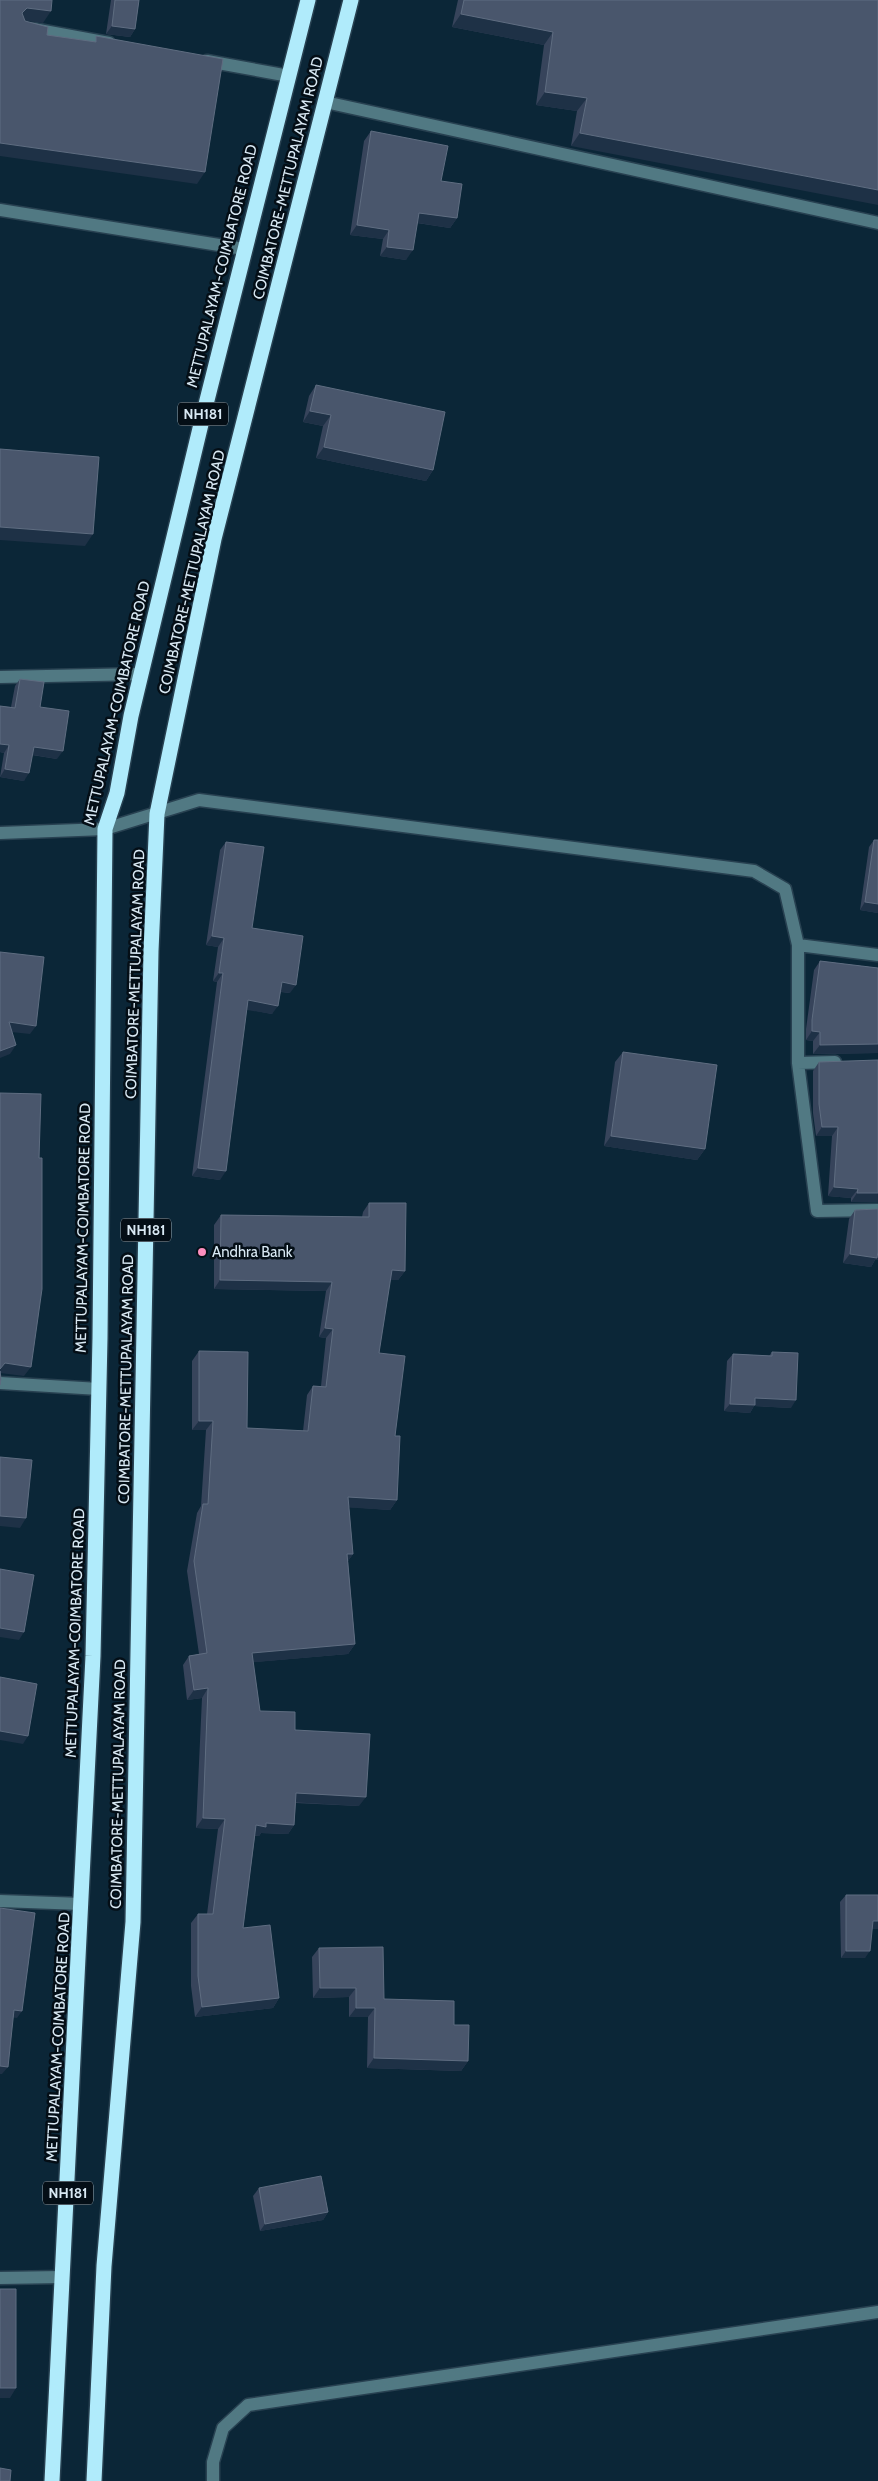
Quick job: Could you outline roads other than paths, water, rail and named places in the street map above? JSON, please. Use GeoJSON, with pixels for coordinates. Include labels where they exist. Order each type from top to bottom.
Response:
{"type":"FeatureCollection","features":[{"type":"Feature","properties":{"kind":"highway","name":"METTUPALAYAM-COIMBATORE ROAD"},"geometry":{"type":"LineString","coordinates":[[52,2481],[93,1656],[99,1389],[105,829],[117,793],[141,674],[244,249],[308,0]]}},
{"type":"Feature","properties":{"kind":"highway","name":"COIMBATORE-METTUPALAYAM ROAD"},"geometry":{"type":"LineString","coordinates":[[94,2481],[104,2266],[133,1922],[151,961],[157,814],[214,540],[351,0]]}},
{"type":"Feature","properties":{"kind":"street"},"geometry":{"type":"LineString","coordinates":[[22,27],[117,44]]}},
{"type":"Feature","properties":{"kind":"street"},"geometry":{"type":"LineString","coordinates":[[193,58],[288,76]]}},
{"type":"Feature","properties":{"kind":"street"},"geometry":{"type":"LineString","coordinates":[[325,102],[878,223]]}},
{"type":"Feature","properties":{"kind":"street"},"geometry":{"type":"LineString","coordinates":[[0,210],[244,249]]}},
{"type":"Feature","properties":{"kind":"street"},"geometry":{"type":"LineString","coordinates":[[0,677],[141,674]]}},
{"type":"Feature","properties":{"kind":"street"},"geometry":{"type":"LineString","coordinates":[[0,833],[105,829],[199,800],[754,871],[785,889],[798,945],[798,1063],[817,1211],[878,1210]]}},
{"type":"Feature","properties":{"kind":"street"},"geometry":{"type":"LineString","coordinates":[[798,945],[878,955]]}},
{"type":"Feature","properties":{"kind":"street"},"geometry":{"type":"LineString","coordinates":[[798,1063],[851,1062]]}},
{"type":"Feature","properties":{"kind":"street"},"geometry":{"type":"LineString","coordinates":[[0,1383],[99,1389]]}},
{"type":"Feature","properties":{"kind":"street"},"geometry":{"type":"LineString","coordinates":[[0,1901],[82,1904]]}},
{"type":"Feature","properties":{"kind":"street"},"geometry":{"type":"LineString","coordinates":[[0,2278],[61,2277]]}},
{"type":"Feature","properties":{"kind":"street"},"geometry":{"type":"LineString","coordinates":[[213,2481],[213,2462],[222,2428],[248,2404],[878,2312]]}},
{"type":"Feature","properties":{"kind":"place","name":"Andhra Bank"},"geometry":{"type":"Point","coordinates":[202,1252]}}]}
